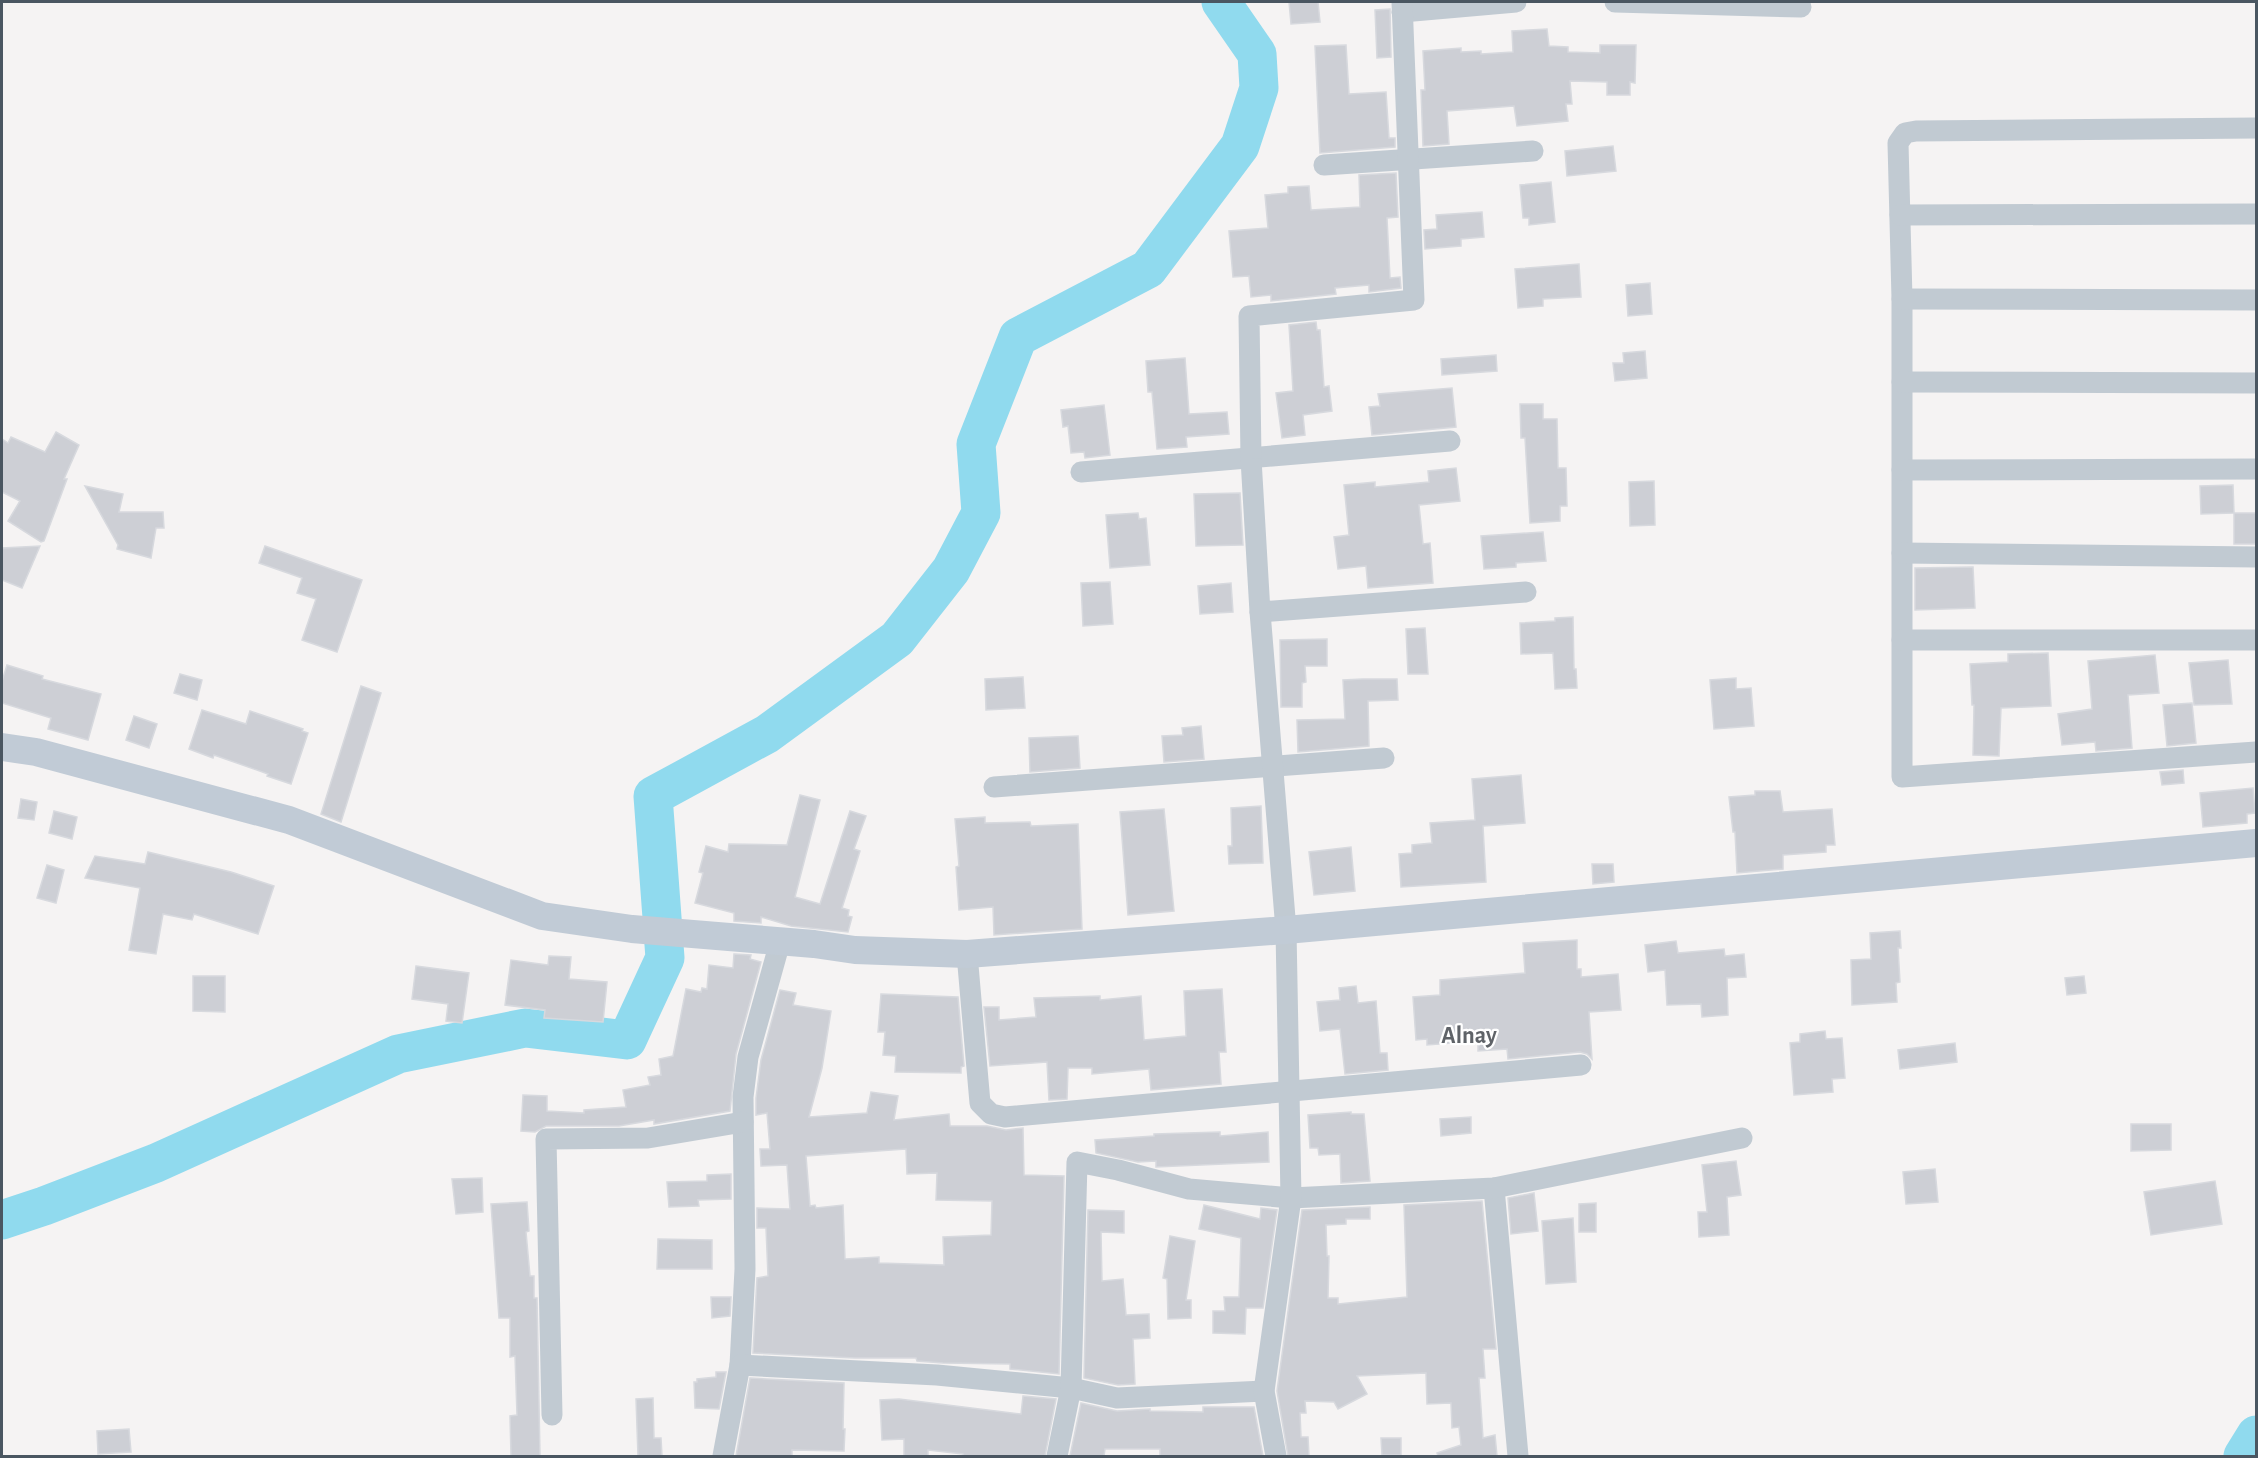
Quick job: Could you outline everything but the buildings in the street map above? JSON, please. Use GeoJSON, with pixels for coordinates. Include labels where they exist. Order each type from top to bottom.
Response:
{"type":"FeatureCollection","features":[{"type":"Feature","properties":{"kind":"main road"},"geometry":{"type":"LineString","coordinates":[[2,747],[36,752],[289,820],[542,916],[632,929],[855,950],[967,954],[1286,930],[2256,843]]}},
{"type":"Feature","properties":{"kind":"street"},"geometry":{"type":"LineString","coordinates":[[1276,1456],[1264,1391],[1291,1198],[1286,930],[1260,612],[1251,459],[1249,316],[1414,300],[1402,7],[1516,2]]}},
{"type":"Feature","properties":{"kind":"street"},"geometry":{"type":"LineString","coordinates":[[1614,2],[1801,7]]}},
{"type":"Feature","properties":{"kind":"street"},"geometry":{"type":"LineString","coordinates":[[2256,128],[1905,133],[1898,143],[1902,299],[1902,777],[2256,753]]}},
{"type":"Feature","properties":{"kind":"street"},"geometry":{"type":"LineString","coordinates":[[1324,165],[1533,151]]}},
{"type":"Feature","properties":{"kind":"street"},"geometry":{"type":"LineString","coordinates":[[1900,215],[2256,214]]}},
{"type":"Feature","properties":{"kind":"street"},"geometry":{"type":"LineString","coordinates":[[1902,299],[2256,300]]}},
{"type":"Feature","properties":{"kind":"street"},"geometry":{"type":"LineString","coordinates":[[1902,382],[2256,383]]}},
{"type":"Feature","properties":{"kind":"street"},"geometry":{"type":"LineString","coordinates":[[1081,472],[1450,441]]}},
{"type":"Feature","properties":{"kind":"street"},"geometry":{"type":"LineString","coordinates":[[1902,470],[2256,469]]}},
{"type":"Feature","properties":{"kind":"street"},"geometry":{"type":"LineString","coordinates":[[1902,554],[2256,557]]}},
{"type":"Feature","properties":{"kind":"street"},"geometry":{"type":"LineString","coordinates":[[1260,612],[1527,592]]}},
{"type":"Feature","properties":{"kind":"street"},"geometry":{"type":"LineString","coordinates":[[1902,640],[2256,640]]}},
{"type":"Feature","properties":{"kind":"street"},"geometry":{"type":"LineString","coordinates":[[994,787],[1384,758]]}},
{"type":"Feature","properties":{"kind":"street"},"geometry":{"type":"LineString","coordinates":[[723,1456],[740,1365],[745,1269],[743,1097],[748,1057],[780,942]]}},
{"type":"Feature","properties":{"kind":"street"},"geometry":{"type":"LineString","coordinates":[[967,954],[980,1103],[991,1114],[1005,1116],[1581,1065]]}},
{"type":"Feature","properties":{"kind":"street"},"geometry":{"type":"LineString","coordinates":[[552,1415],[546,1139],[648,1138],[743,1122]]}},
{"type":"Feature","properties":{"kind":"street"},"geometry":{"type":"LineString","coordinates":[[1058,1456],[1071,1388],[1077,1162],[1118,1170],[1189,1190],[1291,1198],[1494,1188],[1742,1138]]}},
{"type":"Feature","properties":{"kind":"street"},"geometry":{"type":"LineString","coordinates":[[1494,1188],[1518,1456]]}},
{"type":"Feature","properties":{"kind":"street"},"geometry":{"type":"LineString","coordinates":[[740,1365],[937,1375],[1071,1388],[1118,1398],[1264,1391]]}},
{"type":"Feature","properties":{"kind":"waterway"},"geometry":{"type":"LineString","coordinates":[[2,1220],[156,1163],[398,1054],[525,1028],[627,1040],[665,958],[653,796],[767,734],[897,639],[951,570],[981,513],[976,444],[1018,337],[1148,269],[1240,146],[1259,88],[1257,54],[1221,2]]}},
{"type":"Feature","properties":{"kind":"waterway"},"geometry":{"type":"LineString","coordinates":[[2243,1456],[2256,1435]]}},
{"type":"Feature","properties":{"kind":"district","name":"Alnay"},"geometry":{"type":"Point","coordinates":[1469,1036]}}]}
